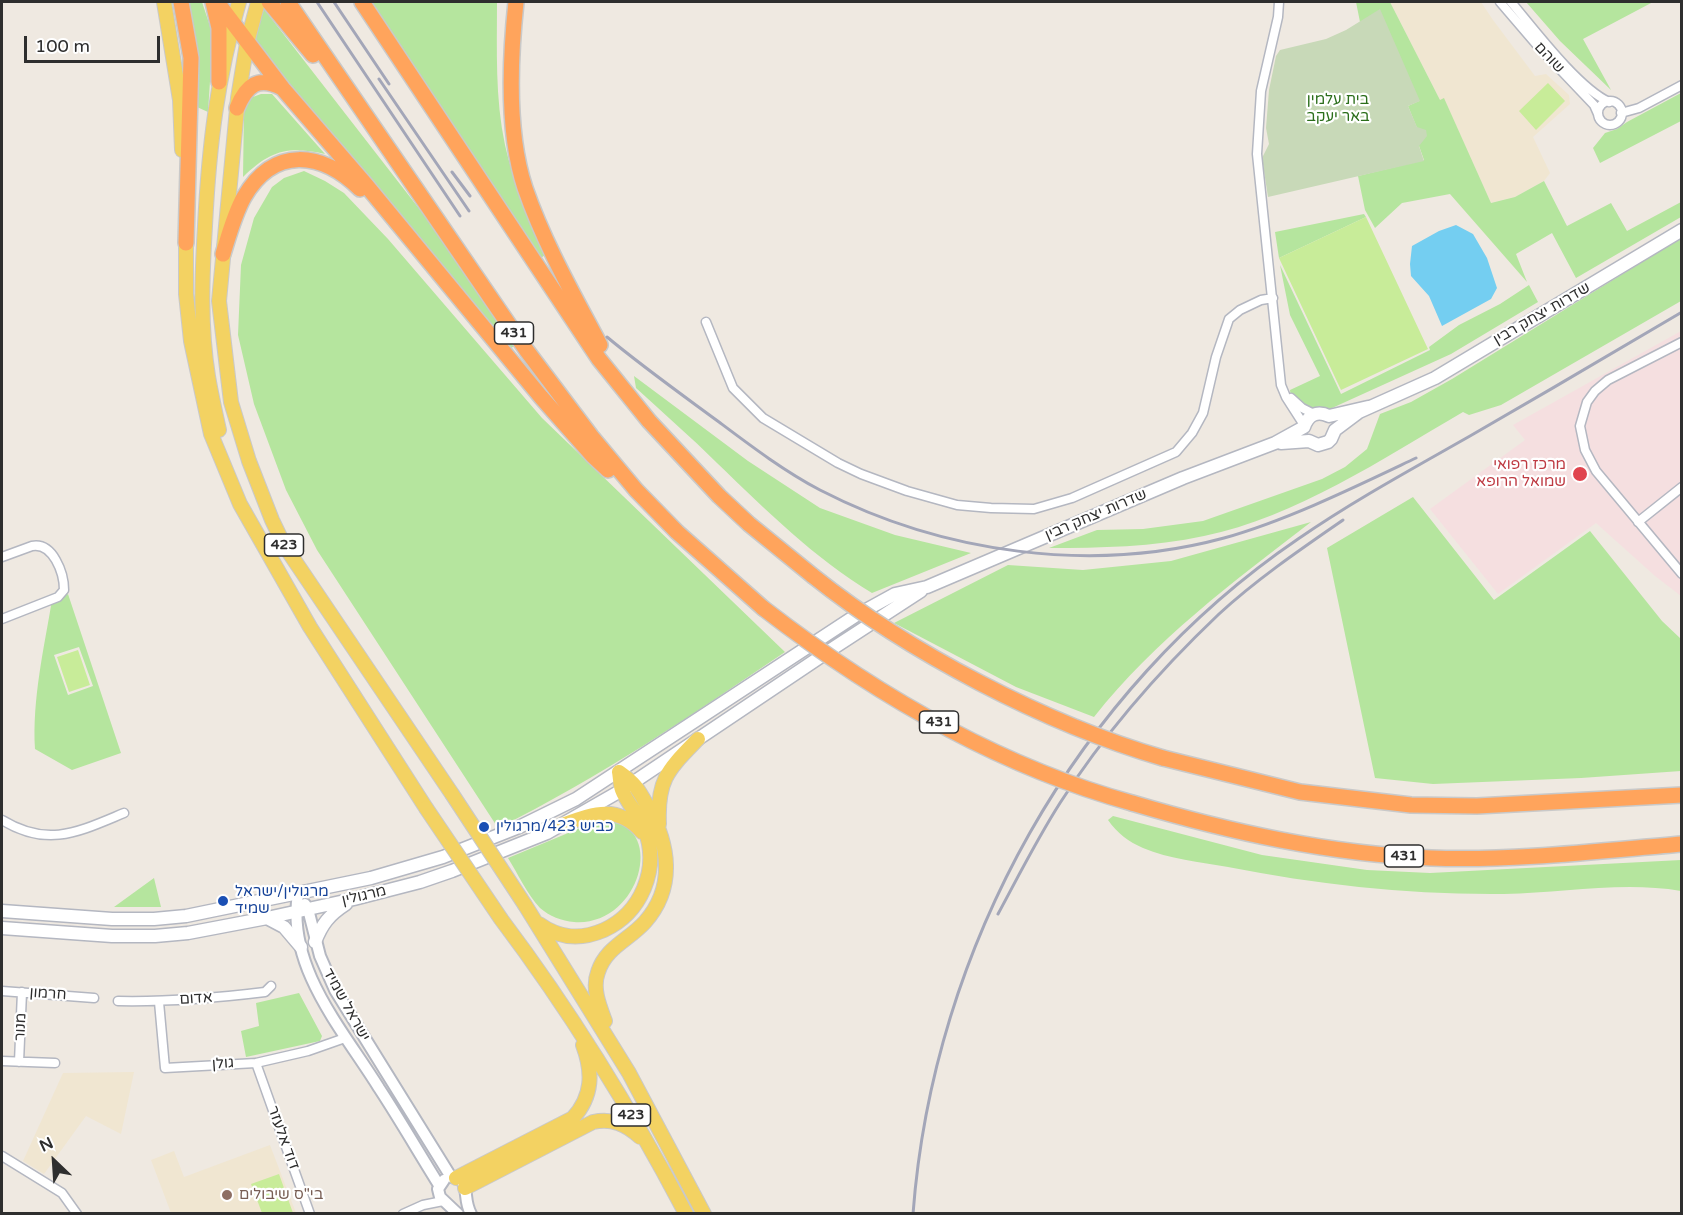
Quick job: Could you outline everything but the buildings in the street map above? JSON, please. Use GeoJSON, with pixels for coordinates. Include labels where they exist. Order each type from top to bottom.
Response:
{"type":"FeatureCollection","features":[{"type":"Feature","properties":{"kind":"highway"},"geometry":{"type":"LineString","coordinates":[[181,2],[191,58],[186,243]]}},
{"type":"Feature","properties":{"kind":"highway"},"geometry":{"type":"LineString","coordinates":[[215,2],[284,90],[541,397],[593,456],[677,532]]}},
{"type":"Feature","properties":{"kind":"highway"},"geometry":{"type":"LineString","coordinates":[[215,2],[219,28],[219,82]]}},
{"type":"Feature","properties":{"kind":"highway"},"geometry":{"type":"LineString","coordinates":[[269,2],[393,158]]}},
{"type":"Feature","properties":{"kind":"highway","name":"431"},"geometry":{"type":"LineString","coordinates":[[288,2],[521,342],[576,418],[629,483],[677,532],[764,608],[822,652],[856,674],[947,727],[990,749],[1070,784],[1241,832],[1329,849],[1433,858],[1522,856],[1682,844]]}},
{"type":"Feature","properties":{"kind":"highway"},"geometry":{"type":"LineString","coordinates":[[362,2],[593,350],[624,390],[680,456],[719,496],[813,576],[890,631],[970,677],[1086,730],[1163,758],[1300,792],[1411,805],[1477,806],[1682,795]]}},
{"type":"Feature","properties":{"kind":"highway"},"geometry":{"type":"LineString","coordinates":[[505,2],[505,75],[508,117],[522,176],[561,271],[624,390]]}},
{"type":"Feature","properties":{"kind":"highway"},"geometry":{"type":"LineString","coordinates":[[516,2],[512,84],[515,138],[522,176]]}},
{"type":"Feature","properties":{"kind":"highway"},"geometry":{"type":"LineString","coordinates":[[237,108],[242,96],[254,84],[269,82],[284,90]]}},
{"type":"Feature","properties":{"kind":"highway"},"geometry":{"type":"LineString","coordinates":[[223,254],[244,197],[258,178],[274,166],[293,159],[311,160],[333,169],[356,184],[399,226]]}},
{"type":"Feature","properties":{"kind":"main road"},"geometry":{"type":"LineString","coordinates":[[164,2],[180,100],[186,294],[191,341],[211,434],[229,476]]}},
{"type":"Feature","properties":{"kind":"main road","name":"423"},"geometry":{"type":"LineString","coordinates":[[258,2],[247,43],[237,108],[219,301],[231,402],[249,461],[284,544],[525,905],[651,1112],[704,1214]]}},
{"type":"Feature","properties":{"kind":"main road","name":"423"},"geometry":{"type":"LineString","coordinates":[[238,3],[219,82],[207,182],[202,301],[208,376],[229,476],[240,504],[310,627],[426,808],[571,1018],[649,1145],[686,1214]]}},
{"type":"Feature","properties":{"kind":"main road","name":"שדרות יצחק רבין"},"geometry":{"type":"LineString","coordinates":[[628,786],[927,587],[1183,478],[1266,447],[1304,426],[1306,420],[1314,414],[1329,416],[1368,407],[1435,378],[1682,230]]}},
{"type":"Feature","properties":{"kind":"main road","name":"שדרות יצחק רבין"},"geometry":{"type":"LineString","coordinates":[[1266,447],[1290,442],[1309,441],[1318,445],[1328,442],[1335,430],[1368,407]]}},
{"type":"Feature","properties":{"kind":"main road"},"geometry":{"type":"LineString","coordinates":[[1329,416],[1335,430]]}},
{"type":"Feature","properties":{"kind":"main road"},"geometry":{"type":"LineString","coordinates":[[1304,426],[1305,435],[1309,441]]}},
{"type":"Feature","properties":{"kind":"main road","name":"שדרות יצחק רבין"},"geometry":{"type":"LineString","coordinates":[[619,772],[855,616],[895,594],[927,587]]}},
{"type":"Feature","properties":{"kind":"main road"},"geometry":{"type":"LineString","coordinates":[[618,1056],[598,1000],[596,980],[598,970],[608,955],[644,922],[658,900],[663,888],[667,860],[660,829],[661,786],[676,761],[698,739]]}},
{"type":"Feature","properties":{"kind":"main road"},"geometry":{"type":"LineString","coordinates":[[619,772],[660,829]]}},
{"type":"Feature","properties":{"kind":"main road","name":"מרגולין"},"geometry":{"type":"LineString","coordinates":[[2,911],[112,919],[154,919],[218,911],[371,878],[443,857],[549,813],[619,772]]}},
{"type":"Feature","properties":{"kind":"main road"},"geometry":{"type":"LineString","coordinates":[[535,921],[549,932],[576,938],[592,935],[614,925],[633,909],[645,889],[649,866],[648,843],[628,786]]}},
{"type":"Feature","properties":{"kind":"main road","name":"מרגולין"},"geometry":{"type":"LineString","coordinates":[[2,928],[102,936],[155,936],[188,933],[354,899],[420,882],[517,846],[562,825],[628,786]]}},
{"type":"Feature","properties":{"kind":"main road"},"geometry":{"type":"LineString","coordinates":[[562,825],[584,817],[612,813],[630,820],[642,832],[648,843]]}},
{"type":"Feature","properties":{"kind":"main road"},"geometry":{"type":"LineString","coordinates":[[315,942],[330,915],[354,899]]}},
{"type":"Feature","properties":{"kind":"main road"},"geometry":{"type":"LineString","coordinates":[[267,918],[284,927],[301,946]]}},
{"type":"Feature","properties":{"kind":"main road"},"geometry":{"type":"LineString","coordinates":[[459,1185],[573,1118],[580,1110],[590,1088],[589,1073],[585,1049],[571,1018]]}},
{"type":"Feature","properties":{"kind":"main road"},"geometry":{"type":"LineString","coordinates":[[459,1185],[593,1122],[610,1121],[621,1124],[630,1128],[649,1145]]}},
{"type":"Feature","properties":{"kind":"street"},"geometry":{"type":"LineString","coordinates":[[1279,2],[1278,17],[1261,91],[1257,142],[1281,386],[1304,426]]}},
{"type":"Feature","properties":{"kind":"street","name":"שוהם"},"geometry":{"type":"LineString","coordinates":[[1500,2],[1594,105],[1598,114]]}},
{"type":"Feature","properties":{"kind":"street","name":"שוהם"},"geometry":{"type":"LineString","coordinates":[[1511,2],[1577,77],[1608,102]]}},
{"type":"Feature","properties":{"kind":"street"},"geometry":{"type":"LineString","coordinates":[[1621,113],[1639,108],[1682,85]]}},
{"type":"Feature","properties":{"kind":"street"},"geometry":{"type":"LineString","coordinates":[[1608,102],[1618,105],[1621,113],[1618,121],[1610,125],[1602,122],[1598,114],[1601,105],[1608,102]]}},
{"type":"Feature","properties":{"kind":"street"},"geometry":{"type":"LineString","coordinates":[[706,322],[733,388],[763,418],[838,463],[907,491],[957,505],[1034,509],[1072,498],[1176,452],[1192,433],[1203,413],[1216,357],[1229,319],[1240,310],[1261,300],[1273,298]]}},
{"type":"Feature","properties":{"kind":"street"},"geometry":{"type":"LineString","coordinates":[[1682,342],[1608,380],[1595,391],[1582,414],[1580,426],[1585,450],[1596,471],[1682,574]]}},
{"type":"Feature","properties":{"kind":"street"},"geometry":{"type":"LineString","coordinates":[[1281,386],[1296,402],[1314,414]]}},
{"type":"Feature","properties":{"kind":"street"},"geometry":{"type":"LineString","coordinates":[[1638,522],[1682,487]]}},
{"type":"Feature","properties":{"kind":"street"},"geometry":{"type":"LineString","coordinates":[[2,557],[32,546],[47,548],[55,558],[64,590],[58,597],[2,620]]}},
{"type":"Feature","properties":{"kind":"street"},"geometry":{"type":"LineString","coordinates":[[2,820],[22,831],[51,837],[87,828],[124,813]]}},
{"type":"Feature","properties":{"kind":"street","name":"ישראל שמיד"},"geometry":{"type":"LineString","coordinates":[[298,894],[308,909],[315,942],[335,990],[459,1185],[471,1214]]}},
{"type":"Feature","properties":{"kind":"street","name":"ישראל שמיד"},"geometry":{"type":"LineString","coordinates":[[298,894],[295,912],[301,946],[312,981],[329,1014],[378,1086],[442,1196],[458,1214]]}},
{"type":"Feature","properties":{"kind":"street","name":"אדום"},"geometry":{"type":"LineString","coordinates":[[118,1001],[159,1002],[265,992],[271,986]]}},
{"type":"Feature","properties":{"kind":"street","name":"חרמון"},"geometry":{"type":"LineString","coordinates":[[2,991],[94,998]]}},
{"type":"Feature","properties":{"kind":"street","name":"מנור"},"geometry":{"type":"LineString","coordinates":[[19,1062],[22,992]]}},
{"type":"Feature","properties":{"kind":"street","name":"גולן"},"geometry":{"type":"LineString","coordinates":[[159,1002],[165,1068],[256,1063],[308,1051],[345,1038]]}},
{"type":"Feature","properties":{"kind":"street","name":"מנור"},"geometry":{"type":"LineString","coordinates":[[2,1061],[56,1063]]}},
{"type":"Feature","properties":{"kind":"street","name":"דוד אלעזר"},"geometry":{"type":"LineString","coordinates":[[256,1063],[310,1214]]}},
{"type":"Feature","properties":{"kind":"street"},"geometry":{"type":"LineString","coordinates":[[2,1156],[62,1193],[77,1214]]}},
{"type":"Feature","properties":{"kind":"street"},"geometry":{"type":"LineString","coordinates":[[403,1214],[442,1196],[459,1202],[459,1185],[444,1180],[442,1196]]}},
{"type":"Feature","properties":{"kind":"shaded area"},"geometry":{"type":"Polygon","coordinates":[[[1390,2],[1481,2],[1535,76],[1546,74],[1569,95],[1570,104],[1533,137],[1550,173],[1544,181],[1515,197],[1491,203],[1444,99],[1440,100],[1390,2]]]}},
{"type":"Feature","properties":{"kind":"shaded area","name":"מרכז רפואי שמואל הרופא"},"geometry":{"type":"Polygon","coordinates":[[[1681,331],[1681,596],[1596,523],[1498,594],[1430,509],[1525,440],[1513,425],[1681,331]]]}},
{"type":"Feature","properties":{"kind":"shaded area"},"geometry":{"type":"Polygon","coordinates":[[[134,1072],[121,1134],[86,1116],[44,1174],[23,1161],[63,1073],[134,1072]]]}},
{"type":"Feature","properties":{"kind":"shaded area","name":"בי\"ס שיבולים"},"geometry":{"type":"Polygon","coordinates":[[[270,1145],[296,1213],[171,1213],[151,1160],[174,1151],[184,1177],[270,1145]]]}},
{"type":"Feature","properties":{"kind":"green space"},"geometry":{"type":"Polygon","coordinates":[[[185,2],[202,2],[213,35],[208,112],[197,107],[197,80],[185,2]]]}},
{"type":"Feature","properties":{"kind":"green space"},"geometry":{"type":"Polygon","coordinates":[[[368,2],[497,2],[498,92],[505,145],[518,187],[547,254],[539,259],[368,2]]]}},
{"type":"Feature","properties":{"kind":"green space"},"geometry":{"type":"Polygon","coordinates":[[[1356,2],[1390,2],[1440,100],[1444,98],[1491,203],[1515,197],[1544,181],[1567,226],[1611,203],[1627,231],[1681,202],[1681,217],[1576,278],[1552,233],[1516,254],[1527,282],[1450,194],[1402,203],[1375,228],[1365,210],[1358,176],[1424,160],[1419,146],[1417,128],[1408,106],[1419,101],[1360,22],[1356,2]]]}},
{"type":"Feature","properties":{"kind":"green space"},"geometry":{"type":"Polygon","coordinates":[[[1526,2],[1653,2],[1583,39],[1611,90],[1560,41],[1526,2]]]}},
{"type":"Feature","properties":{"kind":"green space"},"geometry":{"type":"Polygon","coordinates":[[[264,9],[424,215],[517,345],[509,349],[401,215],[253,43],[264,9]]]}},
{"type":"Feature","properties":{"kind":"green space","name":"בית עלמין באר יעקב"},"geometry":{"type":"Polygon","coordinates":[[[1380,9],[1420,101],[1408,106],[1417,127],[1426,130],[1427,136],[1419,146],[1424,161],[1268,197],[1262,158],[1269,144],[1266,128],[1269,90],[1276,56],[1280,50],[1326,39],[1346,30],[1380,9]]]}},
{"type":"Feature","properties":{"kind":"green space"},"geometry":{"type":"Polygon","coordinates":[[[1548,83],[1565,101],[1536,130],[1519,111],[1548,83]]]}},
{"type":"Feature","properties":{"kind":"green space"},"geometry":{"type":"Polygon","coordinates":[[[1681,93],[1681,121],[1600,163],[1593,148],[1605,133],[1617,129],[1681,93]]]}},
{"type":"Feature","properties":{"kind":"green space"},"geometry":{"type":"Polygon","coordinates":[[[261,94],[272,94],[325,154],[301,150],[281,152],[262,161],[243,177],[244,109],[250,98],[261,94]]]}},
{"type":"Feature","properties":{"kind":"green space"},"geometry":{"type":"Polygon","coordinates":[[[304,171],[344,193],[388,239],[542,418],[785,652],[609,767],[498,828],[317,550],[286,490],[254,404],[238,335],[241,265],[254,218],[272,187],[284,178],[304,171]]]}},
{"type":"Feature","properties":{"kind":"green space"},"geometry":{"type":"Polygon","coordinates":[[[1364,214],[1366,217],[1279,258],[1275,232],[1364,214]]]}},
{"type":"Feature","properties":{"kind":"green space"},"geometry":{"type":"Polygon","coordinates":[[[1366,217],[1428,349],[1341,390],[1279,258],[1366,217]]]}},
{"type":"Feature","properties":{"kind":"green space"},"geometry":{"type":"Polygon","coordinates":[[[1681,238],[1681,301],[1501,405],[1469,415],[1463,412],[1338,485],[1272,515],[1204,536],[1146,545],[1049,548],[1097,530],[1143,529],[1203,521],[1322,479],[1345,467],[1367,449],[1380,414],[1411,402],[1452,379],[1681,238]]]}},
{"type":"Feature","properties":{"kind":"green space"},"geometry":{"type":"Polygon","coordinates":[[[1280,265],[1341,394],[1430,350],[1429,347],[1459,325],[1500,304],[1529,285],[1538,302],[1451,354],[1299,423],[1290,390],[1320,376],[1290,315],[1280,265]]]}},
{"type":"Feature","properties":{"kind":"green space"},"geometry":{"type":"Polygon","coordinates":[[[634,376],[748,461],[820,508],[895,535],[971,553],[872,593],[830,565],[772,516],[636,388],[634,376]]]}},
{"type":"Feature","properties":{"kind":"green space"},"geometry":{"type":"Polygon","coordinates":[[[1413,497],[1494,600],[1590,531],[1662,621],[1681,639],[1681,771],[1433,784],[1375,778],[1327,548],[1413,497]]]}},
{"type":"Feature","properties":{"kind":"green space"},"geometry":{"type":"Polygon","coordinates":[[[1311,522],[1224,590],[1169,637],[1143,662],[1094,717],[1016,687],[894,623],[1008,565],[1083,570],[1171,561],[1311,522]]]}},
{"type":"Feature","properties":{"kind":"green space"},"geometry":{"type":"Polygon","coordinates":[[[68,594],[121,753],[72,770],[35,749],[37,693],[52,600],[68,594]],[[79,647],[54,655],[68,695],[93,686],[79,647]]]}},
{"type":"Feature","properties":{"kind":"green space"},"geometry":{"type":"Polygon","coordinates":[[[78,650],[90,685],[69,692],[57,657],[78,650]]]}},
{"type":"Feature","properties":{"kind":"green space"},"geometry":{"type":"Polygon","coordinates":[[[1113,816],[1262,855],[1367,870],[1430,873],[1681,860],[1681,891],[1615,887],[1469,894],[1400,891],[1331,884],[1185,860],[1153,852],[1133,843],[1119,833],[1108,820],[1113,816]]]}},
{"type":"Feature","properties":{"kind":"green space"},"geometry":{"type":"Polygon","coordinates":[[[611,822],[628,829],[638,841],[641,858],[637,876],[629,894],[615,909],[597,919],[574,922],[556,918],[540,908],[508,858],[585,826],[611,822]]]}},
{"type":"Feature","properties":{"kind":"green space"},"geometry":{"type":"Polygon","coordinates":[[[154,878],[161,907],[114,907],[154,878]]]}},
{"type":"Feature","properties":{"kind":"green space"},"geometry":{"type":"Polygon","coordinates":[[[299,993],[322,1036],[320,1041],[246,1057],[241,1031],[259,1026],[256,1003],[299,993]]]}},
{"type":"Feature","properties":{"kind":"green space"},"geometry":{"type":"Polygon","coordinates":[[[279,1174],[293,1213],[262,1213],[251,1184],[279,1174]]]}},
{"type":"Feature","properties":{"kind":"water"},"geometry":{"type":"Polygon","coordinates":[[[1456,225],[1473,234],[1487,258],[1497,288],[1491,299],[1442,326],[1429,296],[1411,276],[1412,246],[1439,231],[1456,225]]]}},
{"type":"Feature","properties":{"kind":"railway"},"geometry":{"type":"LineString","coordinates":[[317,2],[460,216]]}},
{"type":"Feature","properties":{"kind":"railway"},"geometry":{"type":"LineString","coordinates":[[334,2],[389,84]]}},
{"type":"Feature","properties":{"kind":"railway"},"geometry":{"type":"LineString","coordinates":[[379,79],[469,211]]}},
{"type":"Feature","properties":{"kind":"railway"},"geometry":{"type":"LineString","coordinates":[[452,172],[470,196]]}},
{"type":"Feature","properties":{"kind":"railway"},"geometry":{"type":"LineString","coordinates":[[913,1214],[926,1115],[950,1017],[985,923],[1030,833],[1084,749],[1147,671],[1219,600],[1298,539],[1383,486],[1682,312]]}},
{"type":"Feature","properties":{"kind":"railway"},"geometry":{"type":"LineString","coordinates":[[607,337],[756,449],[820,490],[867,512],[916,529],[966,542],[1018,551],[1070,555],[1122,555],[1173,549],[1224,538],[1297,512],[1416,458]]}},
{"type":"Feature","properties":{"kind":"railway"},"geometry":{"type":"LineString","coordinates":[[998,914],[1043,830],[1077,777],[1154,680],[1197,635],[1248,589],[1343,520]]}},
{"type":"Feature","properties":{"kind":"place","name":"מרכז רפואי שמואל הרופא"},"geometry":{"type":"Point","coordinates":[1580,474]}},
{"type":"Feature","properties":{"kind":"place","name":"כביש 423/מרגולין"},"geometry":{"type":"Point","coordinates":[484,827]}},
{"type":"Feature","properties":{"kind":"place","name":"מרגולין/ישראל שמיד"},"geometry":{"type":"Point","coordinates":[223,901]}},
{"type":"Feature","properties":{"kind":"place","name":"בי\"ס שיבולים"},"geometry":{"type":"Point","coordinates":[227,1195]}}]}
